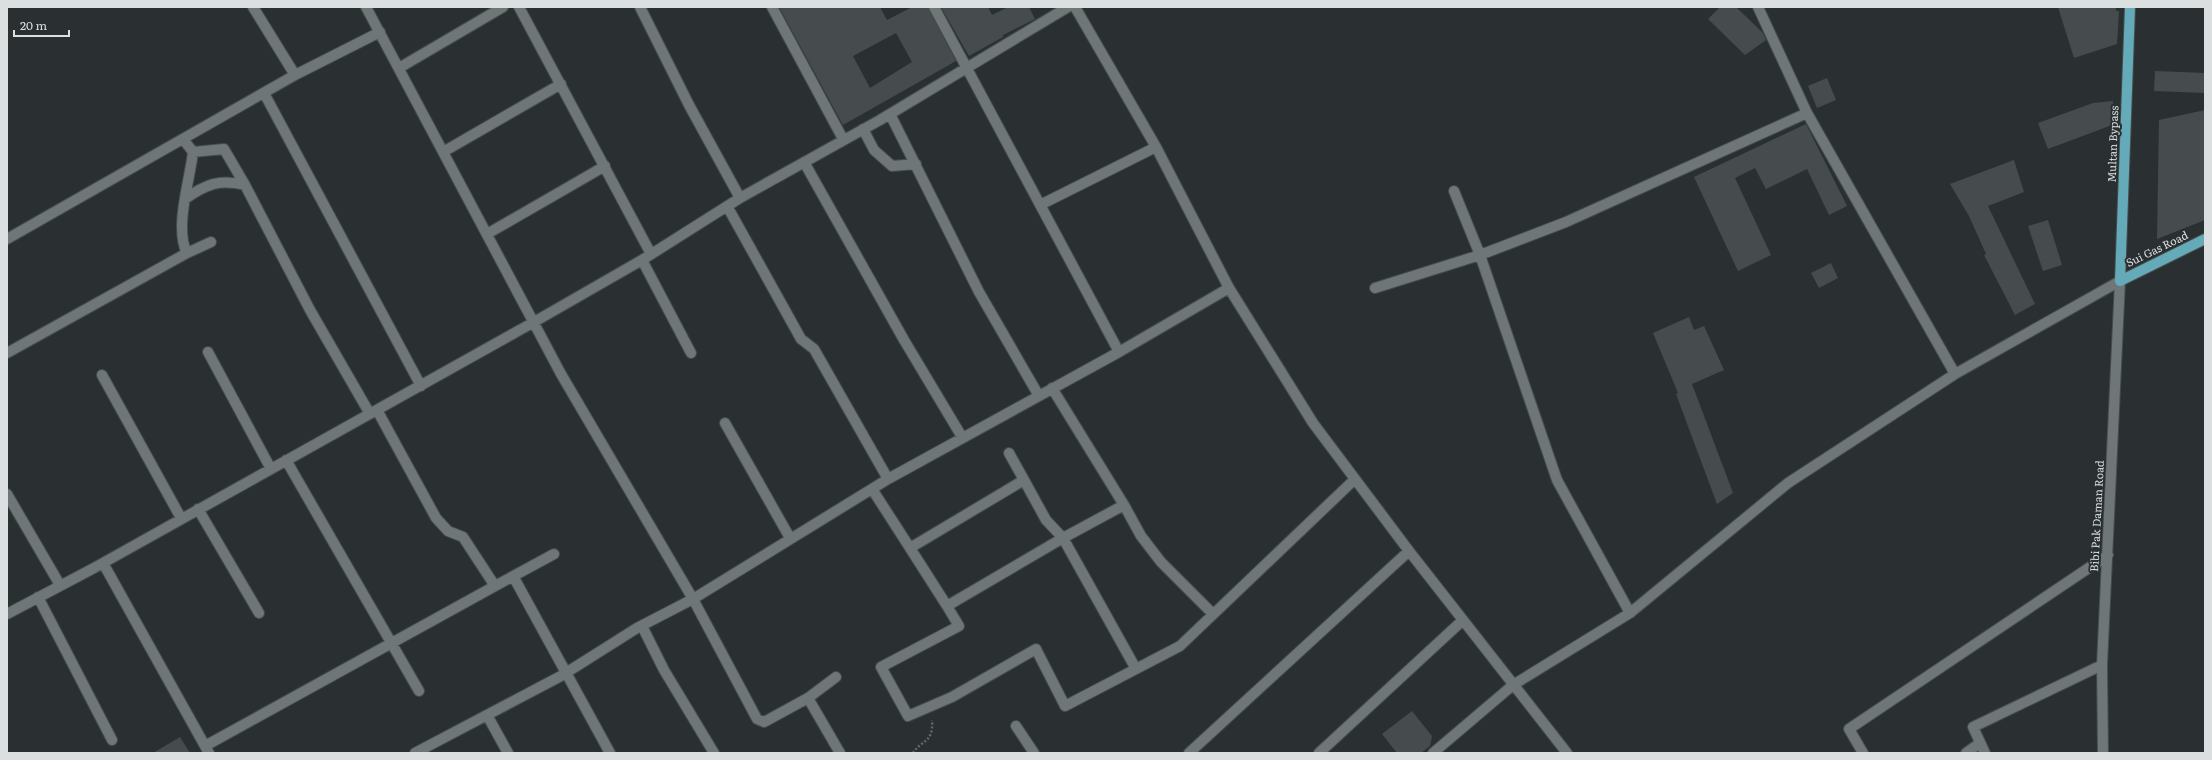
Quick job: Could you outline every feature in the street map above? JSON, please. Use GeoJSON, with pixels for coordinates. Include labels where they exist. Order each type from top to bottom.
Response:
{"type":"FeatureCollection","features":[{"type":"Feature","properties":{"kind":"main road","name":"Multan Bypass"},"geometry":{"type":"LineString","coordinates":[[2120,281],[2130,7]]}},
{"type":"Feature","properties":{"kind":"main road","name":"Sui Gas Road"},"geometry":{"type":"LineString","coordinates":[[2120,281],[2205,239]]}},
{"type":"Feature","properties":{"kind":"street"},"geometry":{"type":"LineString","coordinates":[[253,7],[295,75]]}},
{"type":"Feature","properties":{"kind":"street"},"geometry":{"type":"LineString","coordinates":[[366,7],[561,374],[693,599],[757,719],[764,722],[808,698],[836,677]]}},
{"type":"Feature","properties":{"kind":"street"},"geometry":{"type":"LineString","coordinates":[[398,68],[502,7]]}},
{"type":"Feature","properties":{"kind":"street"},"geometry":{"type":"LineString","coordinates":[[519,7],[606,166],[651,254]]}},
{"type":"Feature","properties":{"kind":"street"},"geometry":{"type":"LineString","coordinates":[[640,7],[689,105],[740,198]]}},
{"type":"Feature","properties":{"kind":"street"},"geometry":{"type":"LineString","coordinates":[[772,7],[843,139]]}},
{"type":"Feature","properties":{"kind":"street"},"geometry":{"type":"LineString","coordinates":[[934,7],[1119,352]]}},
{"type":"Feature","properties":{"kind":"street"},"geometry":{"type":"LineString","coordinates":[[7,614],[103,563],[181,518],[534,322],[642,260],[740,198],[890,114],[1068,7]]}},
{"type":"Feature","properties":{"kind":"street"},"geometry":{"type":"LineString","coordinates":[[1075,7],[1156,147],[1229,288],[1313,423],[1409,551],[1567,753]]}},
{"type":"Feature","properties":{"kind":"street"},"geometry":{"type":"LineString","coordinates":[[1758,7],[1808,113],[1955,374]]}},
{"type":"Feature","properties":{"kind":"street"},"geometry":{"type":"LineString","coordinates":[[7,239],[295,75],[380,32]]}},
{"type":"Feature","properties":{"kind":"street"},"geometry":{"type":"LineString","coordinates":[[443,152],[561,84]]}},
{"type":"Feature","properties":{"kind":"street"},"geometry":{"type":"LineString","coordinates":[[264,93],[421,386]]}},
{"type":"Feature","properties":{"kind":"street"},"geometry":{"type":"LineString","coordinates":[[1375,288],[1480,255],[1566,222],[1808,113]]}},
{"type":"Feature","properties":{"kind":"street"},"geometry":{"type":"LineString","coordinates":[[890,114],[979,292],[1039,396]]}},
{"type":"Feature","properties":{"kind":"street"},"geometry":{"type":"LineString","coordinates":[[863,128],[874,150],[892,166],[916,164]]}},
{"type":"Feature","properties":{"kind":"street"},"geometry":{"type":"LineString","coordinates":[[183,139],[193,152],[185,199],[183,244],[188,253]]}},
{"type":"Feature","properties":{"kind":"street"},"geometry":{"type":"LineString","coordinates":[[1040,205],[1156,147]]}},
{"type":"Feature","properties":{"kind":"street"},"geometry":{"type":"LineString","coordinates":[[193,152],[224,149],[245,185],[310,310],[374,412],[436,518],[448,531],[463,537],[495,586]]}},
{"type":"Feature","properties":{"kind":"street"},"geometry":{"type":"LineString","coordinates":[[804,162],[904,340],[962,437]]}},
{"type":"Feature","properties":{"kind":"street"},"geometry":{"type":"LineString","coordinates":[[486,234],[606,166]]}},
{"type":"Feature","properties":{"kind":"street"},"geometry":{"type":"LineString","coordinates":[[185,199],[212,184],[229,181],[245,185]]}},
{"type":"Feature","properties":{"kind":"street"},"geometry":{"type":"LineString","coordinates":[[1454,191],[1480,255],[1557,480],[1630,613]]}},
{"type":"Feature","properties":{"kind":"street"},"geometry":{"type":"LineString","coordinates":[[727,206],[802,339],[814,349],[888,479]]}},
{"type":"Feature","properties":{"kind":"street"},"geometry":{"type":"LineString","coordinates":[[7,353],[188,253],[211,242]]}},
{"type":"Feature","properties":{"kind":"street"},"geometry":{"type":"LineString","coordinates":[[642,260],[691,353]]}},
{"type":"Feature","properties":{"kind":"street"},"geometry":{"type":"LineString","coordinates":[[1433,753],[1513,685],[1630,613],[1788,483],[1955,374],[2120,281]]}},
{"type":"Feature","properties":{"kind":"street","name":"Bibi Pak Daman Road"},"geometry":{"type":"LineString","coordinates":[[2103,753],[2102,665],[2120,281]]}},
{"type":"Feature","properties":{"kind":"street"},"geometry":{"type":"LineString","coordinates":[[415,753],[565,673],[642,626],[693,599],[888,479],[1119,352],[1229,288]]}},
{"type":"Feature","properties":{"kind":"street"},"geometry":{"type":"LineString","coordinates":[[208,352],[271,469]]}},
{"type":"Feature","properties":{"kind":"street"},"geometry":{"type":"LineString","coordinates":[[102,375],[181,518]]}},
{"type":"Feature","properties":{"kind":"street"},"geometry":{"type":"LineString","coordinates":[[1052,388],[1124,505],[1141,536],[1162,562],[1213,614]]}},
{"type":"Feature","properties":{"kind":"street"},"geometry":{"type":"LineString","coordinates":[[725,423],[790,538]]}},
{"type":"Feature","properties":{"kind":"street"},"geometry":{"type":"LineString","coordinates":[[1009,453],[1046,520],[1063,538],[1136,669]]}},
{"type":"Feature","properties":{"kind":"street"},"geometry":{"type":"LineString","coordinates":[[286,460],[393,643],[419,691]]}},
{"type":"Feature","properties":{"kind":"street"},"geometry":{"type":"LineString","coordinates":[[872,489],[959,626],[881,667],[908,716],[952,697],[1036,649],[1065,706],[1180,646],[1355,478]]}},
{"type":"Feature","properties":{"kind":"street"},"geometry":{"type":"LineString","coordinates":[[910,548],[1024,480]]}},
{"type":"Feature","properties":{"kind":"street"},"geometry":{"type":"LineString","coordinates":[[7,494],[60,585]]}},
{"type":"Feature","properties":{"kind":"street"},"geometry":{"type":"LineString","coordinates":[[947,606],[1063,538],[1124,505]]}},
{"type":"Feature","properties":{"kind":"street"},"geometry":{"type":"LineString","coordinates":[[198,509],[259,613]]}},
{"type":"Feature","properties":{"kind":"street"},"geometry":{"type":"LineString","coordinates":[[1189,753],[1409,551]]}},
{"type":"Feature","properties":{"kind":"street"},"geometry":{"type":"LineString","coordinates":[[103,563],[207,750],[393,643],[554,554]]}},
{"type":"Feature","properties":{"kind":"street"},"geometry":{"type":"LineString","coordinates":[[1863,753],[1849,729],[2108,554]]}},
{"type":"Feature","properties":{"kind":"street"},"geometry":{"type":"LineString","coordinates":[[513,576],[610,753]]}},
{"type":"Feature","properties":{"kind":"street"},"geometry":{"type":"LineString","coordinates":[[38,597],[112,740]]}},
{"type":"Feature","properties":{"kind":"street"},"geometry":{"type":"LineString","coordinates":[[1319,753],[1463,620]]}},
{"type":"Feature","properties":{"kind":"street"},"geometry":{"type":"LineString","coordinates":[[642,626],[664,670],[714,753]]}},
{"type":"Feature","properties":{"kind":"street"},"geometry":{"type":"LineString","coordinates":[[1985,753],[1973,727],[2102,665]]}},
{"type":"Feature","properties":{"kind":"street"},"geometry":{"type":"LineString","coordinates":[[808,698],[840,753]]}},
{"type":"Feature","properties":{"kind":"street"},"geometry":{"type":"LineString","coordinates":[[487,715],[507,753]]}},
{"type":"Feature","properties":{"kind":"street"},"geometry":{"type":"LineString","coordinates":[[1016,726],[1034,753]]}},
{"type":"Feature","properties":{"kind":"street"},"geometry":{"type":"LineString","coordinates":[[1966,753],[1980,743]]}},
{"type":"Feature","properties":{"kind":"path"},"geometry":{"type":"LineString","coordinates":[[913,753],[915,749],[924,744],[929,736],[932,725],[931,707]]}},
{"type":"Feature","properties":{"kind":"building"},"geometry":{"type":"Polygon","coordinates":[[[779,7],[880,7],[887,20],[912,7],[928,7],[956,61],[843,125],[779,7]],[[896,33],[853,56],[870,88],[912,62],[896,33]]]}},
{"type":"Feature","properties":{"kind":"building"},"geometry":{"type":"Polygon","coordinates":[[[941,7],[988,7],[992,15],[1008,7],[1029,7],[1035,19],[1003,35],[1003,37],[969,56],[941,7]]]}},
{"type":"Feature","properties":{"kind":"building"},"geometry":{"type":"Polygon","coordinates":[[[1720,7],[1736,7],[1763,33],[1766,40],[1745,55],[1708,19],[1720,7]]]}},
{"type":"Feature","properties":{"kind":"building"},"geometry":{"type":"Polygon","coordinates":[[[2058,7],[2116,7],[2116,11],[2119,11],[2117,44],[2074,58],[2058,7]]]}},
{"type":"Feature","properties":{"kind":"building"},"geometry":{"type":"Polygon","coordinates":[[[2155,71],[2205,73],[2205,93],[2154,91],[2155,71]]]}},
{"type":"Feature","properties":{"kind":"building"},"geometry":{"type":"Polygon","coordinates":[[[1827,78],[1836,100],[1817,108],[1808,86],[1827,78]]]}},
{"type":"Feature","properties":{"kind":"building"},"geometry":{"type":"Polygon","coordinates":[[[2113,101],[2112,125],[2048,149],[2038,123],[2093,103],[2113,101]]]}},
{"type":"Feature","properties":{"kind":"building"},"geometry":{"type":"Polygon","coordinates":[[[2205,110],[2205,220],[2157,239],[2159,120],[2205,110]]]}},
{"type":"Feature","properties":{"kind":"building"},"geometry":{"type":"Polygon","coordinates":[[[1806,124],[1847,206],[1829,215],[1807,169],[1766,189],[1755,168],[1735,178],[1771,255],[1738,271],[1694,177],[1806,124]]]}},
{"type":"Feature","properties":{"kind":"building"},"geometry":{"type":"Polygon","coordinates":[[[2014,160],[2024,192],[1988,206],[2035,304],[2015,315],[1984,255],[1986,254],[1969,216],[1950,184],[2014,160]]]}},
{"type":"Feature","properties":{"kind":"building"},"geometry":{"type":"Polygon","coordinates":[[[2048,220],[2062,265],[2043,271],[2028,226],[2048,220]]]}},
{"type":"Feature","properties":{"kind":"building"},"geometry":{"type":"Polygon","coordinates":[[[1831,263],[1838,278],[1819,288],[1811,273],[1831,263]]]}},
{"type":"Feature","properties":{"kind":"building"},"geometry":{"type":"Polygon","coordinates":[[[1689,317],[1694,330],[1704,326],[1724,370],[1692,384],[1733,493],[1717,504],[1676,394],[1678,393],[1653,333],[1689,317]]]}},
{"type":"Feature","properties":{"kind":"building"},"geometry":{"type":"Polygon","coordinates":[[[1412,711],[1432,736],[1430,746],[1421,753],[1397,753],[1382,734],[1412,711]]]}},
{"type":"Feature","properties":{"kind":"building"},"geometry":{"type":"Polygon","coordinates":[[[180,737],[190,753],[153,753],[180,737]]]}}]}
